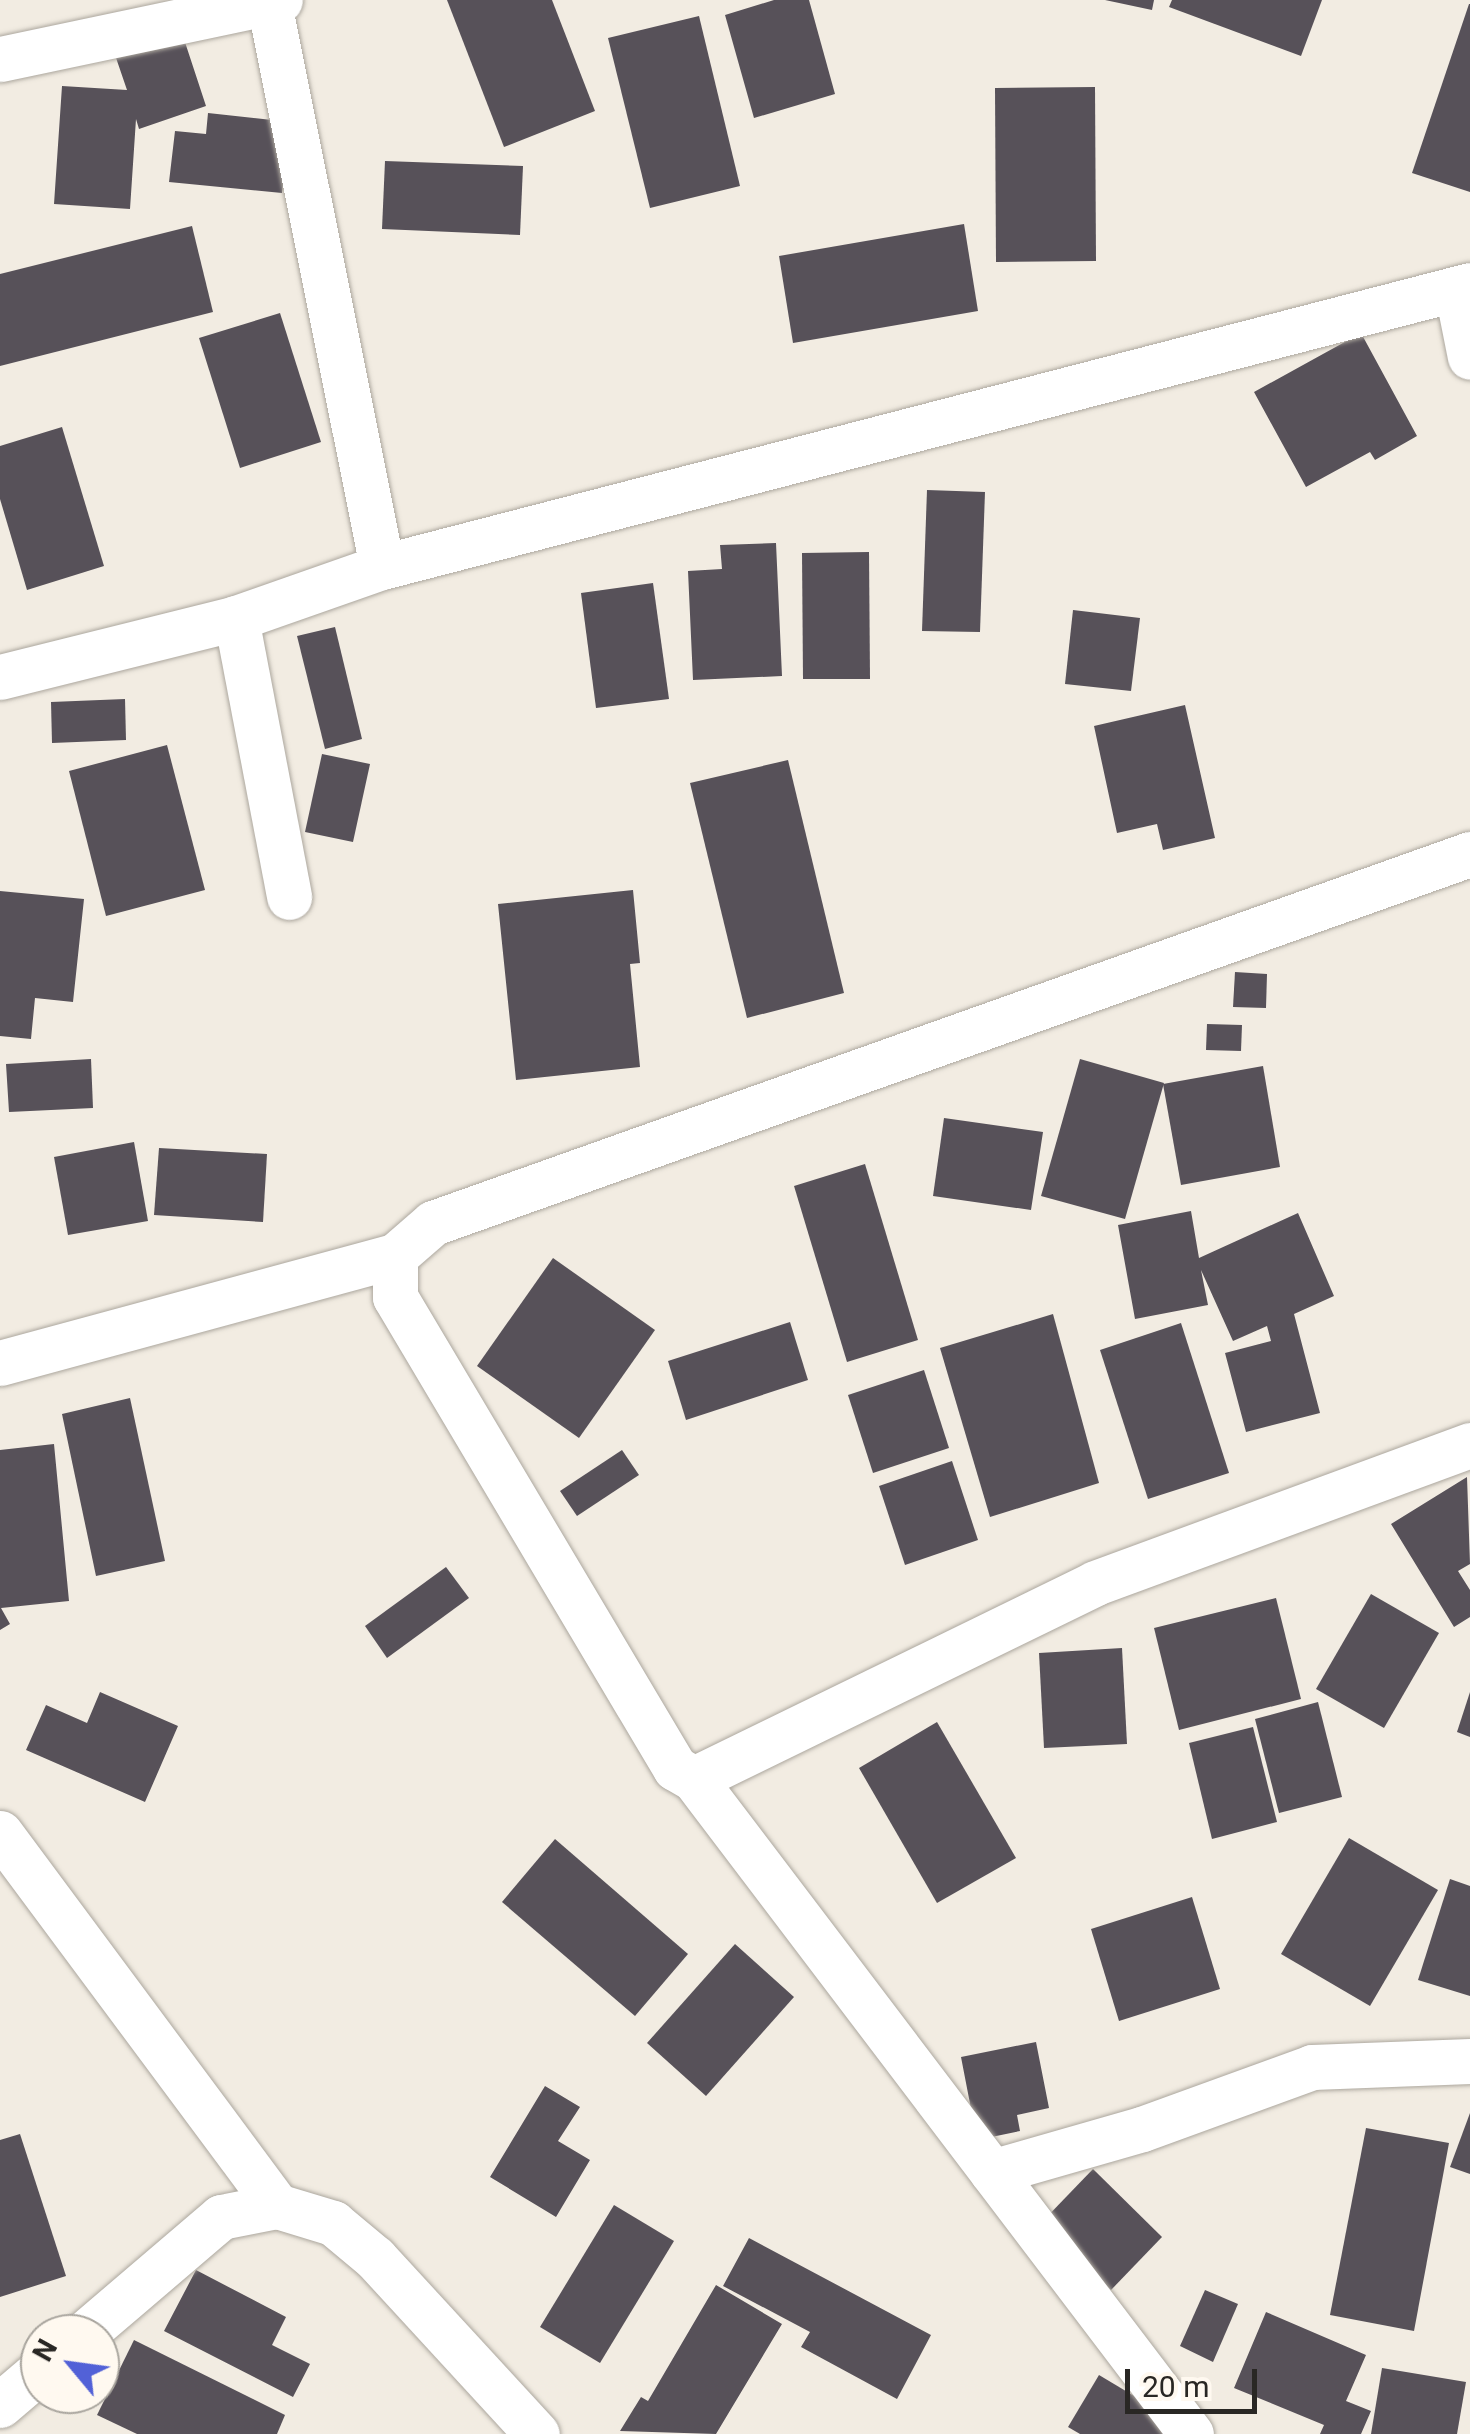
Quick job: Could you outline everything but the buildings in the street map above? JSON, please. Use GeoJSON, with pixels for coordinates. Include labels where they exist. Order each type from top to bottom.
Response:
{"type":"FeatureCollection","features":[{"type":"Feature","properties":{"kind":"street"},"geometry":{"type":"LineString","coordinates":[[0,59],[274,2],[382,567]]}},
{"type":"Feature","properties":{"kind":"street"},"geometry":{"type":"LineString","coordinates":[[0,677],[236,618],[382,567],[1463,289],[1470,357]]}},
{"type":"Feature","properties":{"kind":"street"},"geometry":{"type":"LineString","coordinates":[[236,618],[289,897]]}},
{"type":"Feature","properties":{"kind":"street"},"geometry":{"type":"LineString","coordinates":[[0,1363],[395,1256],[433,1224],[1470,854]]}},
{"type":"Feature","properties":{"kind":"street"},"geometry":{"type":"LineString","coordinates":[[395,1256],[395,1297],[675,1768],[694,1780],[1191,2434]]}},
{"type":"Feature","properties":{"kind":"street"},"geometry":{"type":"LineString","coordinates":[[694,1780],[1096,1583],[1470,1446]]}},
{"type":"Feature","properties":{"kind":"street"},"geometry":{"type":"LineString","coordinates":[[0,1833],[277,2206]]}},
{"type":"Feature","properties":{"kind":"street"},"geometry":{"type":"LineString","coordinates":[[992,2172],[1142,2129],[1312,2067],[1470,2061]]}},
{"type":"Feature","properties":{"kind":"street"},"geometry":{"type":"LineString","coordinates":[[108,2314],[222,2218],[277,2206],[333,2223],[375,2258],[536,2434]]}},
{"type":"Feature","properties":{"kind":"street"},"geometry":{"type":"LineString","coordinates":[[0,2405],[20,2388]]}}]}
